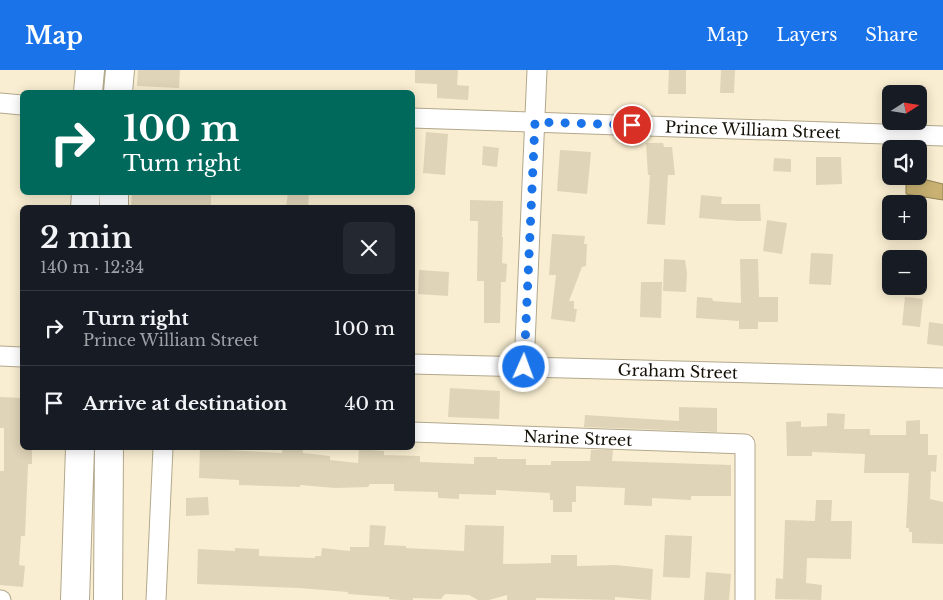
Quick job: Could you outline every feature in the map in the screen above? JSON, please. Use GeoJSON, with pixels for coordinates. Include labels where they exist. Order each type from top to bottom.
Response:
{"type":"FeatureCollection","features":[{"type":"Feature","properties":{"kind":"main road"},"geometry":{"type":"LineString","coordinates":[[88,90],[90,70]]}},
{"type":"Feature","properties":{"kind":"main road"},"geometry":{"type":"LineString","coordinates":[[118,90],[120,70]]}},
{"type":"Feature","properties":{"kind":"main road"},"geometry":{"type":"LineString","coordinates":[[76,600],[80,450]]}},
{"type":"Feature","properties":{"kind":"main road"},"geometry":{"type":"LineString","coordinates":[[108,600],[109,450]]}},
{"type":"Feature","properties":{"kind":"street"},"geometry":{"type":"LineString","coordinates":[[524,367],[537,70]]}},
{"type":"Feature","properties":{"kind":"street"},"geometry":{"type":"LineString","coordinates":[[0,103],[20,105]]}},
{"type":"Feature","properties":{"kind":"street","name":"Prince William Street"},"geometry":{"type":"LineString","coordinates":[[415,118],[943,136]]}},
{"type":"Feature","properties":{"kind":"street"},"geometry":{"type":"LineString","coordinates":[[0,356],[20,357]]}},
{"type":"Feature","properties":{"kind":"street","name":"Graham Street"},"geometry":{"type":"LineString","coordinates":[[415,364],[943,378]]}},
{"type":"Feature","properties":{"kind":"street","name":"Narine Street"},"geometry":{"type":"LineString","coordinates":[[415,432],[745,444],[745,600]]}},
{"type":"Feature","properties":{"kind":"street"},"geometry":{"type":"LineString","coordinates":[[156,600],[163,450]]}},
{"type":"Feature","properties":{"kind":"shaded area"},"geometry":{"type":"Polygon","coordinates":[[[927,180],[943,184],[943,200],[927,197],[927,195],[906,194],[906,185],[927,185],[927,180]]]}},
{"type":"Feature","properties":{"kind":"building"},"geometry":{"type":"Polygon","coordinates":[[[138,70],[180,70],[179,88],[137,86],[138,70]]]}},
{"type":"Feature","properties":{"kind":"building"},"geometry":{"type":"Polygon","coordinates":[[[415,70],[458,70],[457,85],[469,86],[468,100],[437,98],[437,84],[415,83],[415,70]]]}},
{"type":"Feature","properties":{"kind":"building"},"geometry":{"type":"Polygon","coordinates":[[[669,70],[686,70],[686,94],[668,94],[669,70]]]}},
{"type":"Feature","properties":{"kind":"building"},"geometry":{"type":"Polygon","coordinates":[[[721,70],[735,70],[734,93],[720,93],[721,70]]]}},
{"type":"Feature","properties":{"kind":"building"},"geometry":{"type":"Polygon","coordinates":[[[426,132],[448,134],[445,175],[423,173],[426,132]]]}},
{"type":"Feature","properties":{"kind":"building"},"geometry":{"type":"Polygon","coordinates":[[[646,143],[663,143],[664,147],[672,147],[675,175],[668,175],[665,225],[647,224],[650,175],[648,175],[646,143]]]}},
{"type":"Feature","properties":{"kind":"building"},"geometry":{"type":"Polygon","coordinates":[[[483,146],[499,148],[497,167],[482,165],[483,146]]]}},
{"type":"Feature","properties":{"kind":"building"},"geometry":{"type":"Polygon","coordinates":[[[560,150],[591,152],[587,194],[557,191],[560,150]]]}},
{"type":"Feature","properties":{"kind":"building"},"geometry":{"type":"Polygon","coordinates":[[[816,157],[841,157],[842,184],[816,185],[816,157]]]}},
{"type":"Feature","properties":{"kind":"building"},"geometry":{"type":"Polygon","coordinates":[[[774,158],[791,159],[791,172],[773,171],[774,158]]]}},
{"type":"Feature","properties":{"kind":"building"},"geometry":{"type":"Polygon","coordinates":[[[132,195],[211,195],[211,205],[131,205],[132,195]]]}},
{"type":"Feature","properties":{"kind":"building"},"geometry":{"type":"Polygon","coordinates":[[[288,195],[309,195],[308,205],[286,205],[288,195]]]}},
{"type":"Feature","properties":{"kind":"building"},"geometry":{"type":"Polygon","coordinates":[[[701,195],[722,197],[721,204],[760,204],[761,221],[699,218],[701,195]]]}},
{"type":"Feature","properties":{"kind":"building"},"geometry":{"type":"Polygon","coordinates":[[[470,200],[503,201],[502,263],[507,264],[506,282],[501,282],[500,323],[484,323],[484,281],[477,281],[478,221],[470,221],[470,200]]]}},
{"type":"Feature","properties":{"kind":"building"},"geometry":{"type":"Polygon","coordinates":[[[767,220],[787,223],[782,254],[763,251],[767,220]]]}},
{"type":"Feature","properties":{"kind":"building"},"geometry":{"type":"Polygon","coordinates":[[[552,234],[585,236],[584,244],[587,244],[586,266],[582,267],[569,301],[574,301],[574,309],[577,309],[575,322],[551,319],[556,275],[549,275],[552,234]]]}},
{"type":"Feature","properties":{"kind":"building"},"geometry":{"type":"Polygon","coordinates":[[[811,253],[833,254],[831,285],[809,284],[811,253]]]}},
{"type":"Feature","properties":{"kind":"building"},"geometry":{"type":"Polygon","coordinates":[[[664,259],[685,260],[687,273],[686,292],[663,291],[664,259]]]}},
{"type":"Feature","properties":{"kind":"building"},"geometry":{"type":"Polygon","coordinates":[[[740,259],[758,259],[759,297],[778,297],[778,322],[758,322],[758,329],[739,329],[739,321],[696,318],[697,297],[712,298],[713,301],[741,303],[740,259]]]}},
{"type":"Feature","properties":{"kind":"building"},"geometry":{"type":"Polygon","coordinates":[[[419,270],[449,272],[448,296],[418,294],[419,270]]]}},
{"type":"Feature","properties":{"kind":"building"},"geometry":{"type":"Polygon","coordinates":[[[641,282],[662,282],[661,318],[640,317],[641,282]]]}},
{"type":"Feature","properties":{"kind":"building"},"geometry":{"type":"Polygon","coordinates":[[[905,297],[923,299],[920,327],[902,325],[905,297]]]}},
{"type":"Feature","properties":{"kind":"building"},"geometry":{"type":"Polygon","coordinates":[[[929,322],[943,324],[943,346],[927,344],[929,322]]]}},
{"type":"Feature","properties":{"kind":"building"},"geometry":{"type":"Polygon","coordinates":[[[450,388],[500,391],[499,419],[448,417],[450,388]]]}},
{"type":"Feature","properties":{"kind":"building"},"geometry":{"type":"Polygon","coordinates":[[[0,397],[20,398],[20,450],[32,450],[32,464],[28,464],[25,536],[21,536],[19,565],[25,566],[23,587],[0,585],[0,471],[4,471],[4,428],[0,428],[0,397]]]}},
{"type":"Feature","properties":{"kind":"building"},"geometry":{"type":"Polygon","coordinates":[[[679,407],[717,408],[717,432],[584,427],[585,415],[679,421],[679,407]]]}},
{"type":"Feature","properties":{"kind":"building"},"geometry":{"type":"Polygon","coordinates":[[[827,413],[845,414],[844,429],[870,429],[870,435],[906,435],[906,421],[920,420],[920,434],[928,434],[928,455],[937,455],[936,472],[931,471],[930,499],[943,502],[943,544],[912,543],[912,532],[909,532],[909,528],[906,528],[909,473],[864,473],[865,454],[812,452],[812,456],[787,456],[786,422],[801,421],[801,427],[827,426],[827,413]]]}},
{"type":"Feature","properties":{"kind":"building"},"geometry":{"type":"Polygon","coordinates":[[[200,450],[282,453],[282,450],[303,450],[303,453],[330,456],[330,460],[358,463],[359,450],[372,450],[384,451],[384,455],[420,456],[420,462],[474,464],[474,457],[497,457],[497,459],[526,459],[526,465],[551,465],[551,461],[590,461],[591,450],[613,450],[612,461],[731,465],[731,496],[691,496],[691,500],[652,498],[652,506],[624,505],[625,488],[576,486],[576,502],[572,502],[572,512],[553,512],[553,500],[550,500],[550,493],[496,490],[496,495],[459,494],[459,499],[438,498],[438,492],[394,491],[394,484],[370,484],[368,487],[335,488],[300,485],[300,487],[239,485],[239,480],[199,478],[200,450]]]}},
{"type":"Feature","properties":{"kind":"building"},"geometry":{"type":"Polygon","coordinates":[[[208,497],[209,515],[186,516],[186,498],[208,497]]]}},
{"type":"Feature","properties":{"kind":"building"},"geometry":{"type":"Polygon","coordinates":[[[816,500],[832,500],[831,521],[852,521],[851,559],[807,558],[806,583],[822,585],[821,600],[775,599],[776,578],[783,579],[785,520],[815,521],[816,500]]]}},
{"type":"Feature","properties":{"kind":"building"},"geometry":{"type":"Polygon","coordinates":[[[370,525],[386,526],[384,545],[464,551],[465,525],[504,526],[503,564],[551,563],[551,555],[577,555],[577,566],[616,565],[653,569],[651,600],[615,597],[615,600],[536,598],[536,600],[507,600],[507,595],[489,600],[478,600],[469,595],[445,594],[441,599],[413,598],[413,600],[400,600],[389,599],[389,597],[348,594],[348,592],[299,588],[197,584],[198,549],[235,551],[235,548],[259,549],[259,556],[315,558],[315,556],[321,556],[322,548],[350,551],[350,547],[369,547],[370,525]]]}},
{"type":"Feature","properties":{"kind":"building"},"geometry":{"type":"Polygon","coordinates":[[[665,535],[692,536],[690,578],[663,577],[665,535]]]}},
{"type":"Feature","properties":{"kind":"building"},"geometry":{"type":"Polygon","coordinates":[[[706,572],[731,574],[729,600],[704,600],[706,572]]]}},
{"type":"Feature","properties":{"kind":"route"},"geometry":{"type":"LineString","coordinates":[[524,367],[535,122],[632,125]]}}]}
